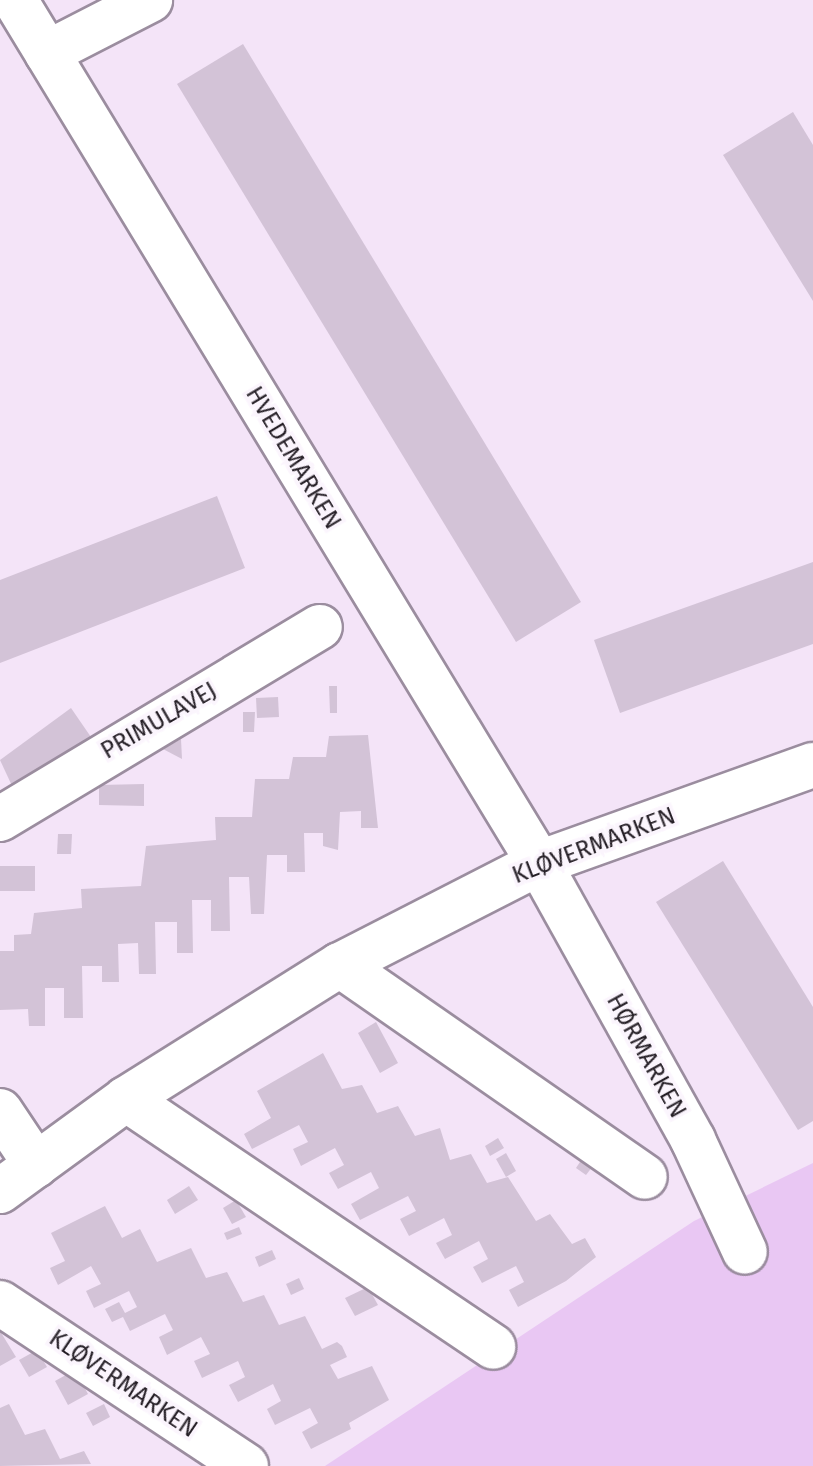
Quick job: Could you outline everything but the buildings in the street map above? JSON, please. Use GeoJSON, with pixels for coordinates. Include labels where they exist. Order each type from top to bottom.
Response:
{"type":"FeatureCollection","features":[{"type":"Feature","properties":{"kind":"street","name":"HVEDEMARKEN"},"geometry":{"type":"LineString","coordinates":[[15,0],[539,863]]}},
{"type":"Feature","properties":{"kind":"street"},"geometry":{"type":"LineString","coordinates":[[47,53],[150,0]]}},
{"type":"Feature","properties":{"kind":"street","name":"PRIMULAVEJ"},"geometry":{"type":"LineString","coordinates":[[0,819],[320,627]]}},
{"type":"Feature","properties":{"kind":"street","name":"KLØVERMARKEN"},"geometry":{"type":"LineString","coordinates":[[0,1191],[126,1099],[340,965],[539,863],[813,765]]}},
{"type":"Feature","properties":{"kind":"street","name":"HØRMARKEN"},"geometry":{"type":"LineString","coordinates":[[539,863],[693,1140],[745,1252]]}},
{"type":"Feature","properties":{"kind":"street"},"geometry":{"type":"LineString","coordinates":[[340,965],[645,1177]]}},
{"type":"Feature","properties":{"kind":"street"},"geometry":{"type":"LineString","coordinates":[[126,1099],[493,1347]]}},
{"type":"Feature","properties":{"kind":"street"},"geometry":{"type":"LineString","coordinates":[[0,1111],[36,1165]]}},
{"type":"Feature","properties":{"kind":"street","name":"KLØVERMARKEN"},"geometry":{"type":"LineString","coordinates":[[0,1303],[246,1466]]}},
{"type":"Feature","properties":{"kind":"shaded area"},"geometry":{"type":"Polygon","coordinates":[[[813,1163],[813,1466],[325,1466],[694,1221],[813,1163]]]}}]}
